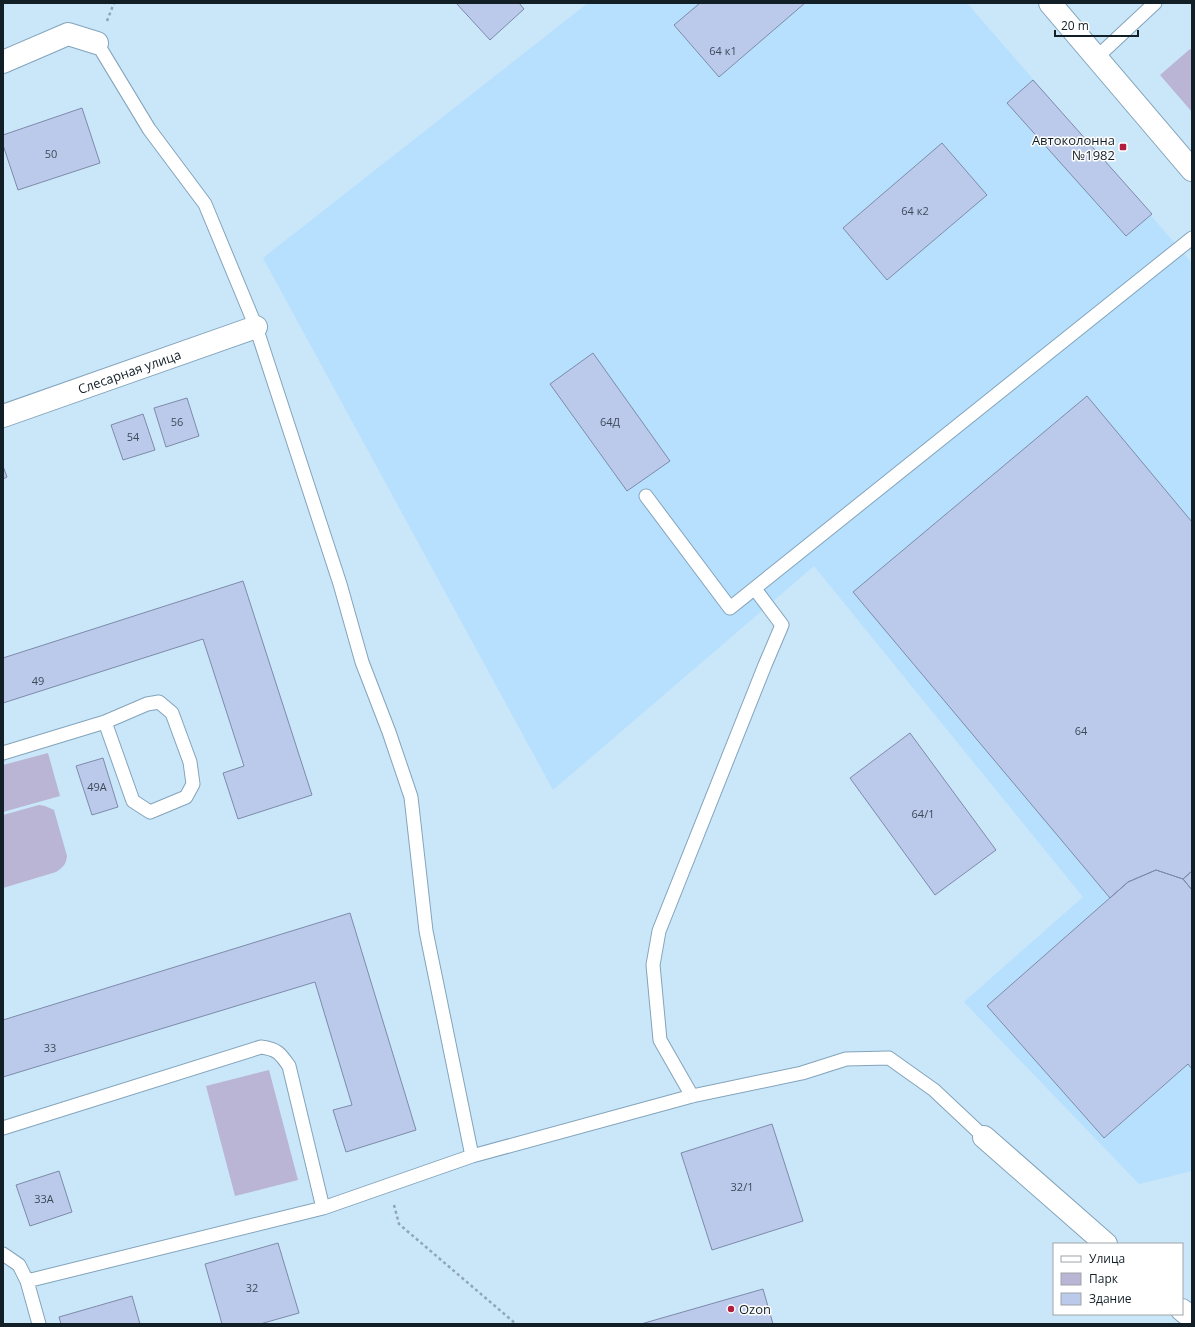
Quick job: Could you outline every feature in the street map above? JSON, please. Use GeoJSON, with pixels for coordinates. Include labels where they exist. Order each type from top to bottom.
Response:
{"type":"FeatureCollection","features":[{"type":"Feature","properties":{"kind":"street"},"geometry":{"type":"LineString","coordinates":[[1050,3],[1096,58],[1190,163]]}},
{"type":"Feature","properties":{"kind":"street"},"geometry":{"type":"LineString","coordinates":[[3,62],[68,34],[97,43]]}},
{"type":"Feature","properties":{"kind":"street","name":"Слесарная улица"},"geometry":{"type":"LineString","coordinates":[[3,416],[256,327]]}},
{"type":"Feature","properties":{"kind":"street"},"geometry":{"type":"LineString","coordinates":[[984,1137],[1105,1243]]}},
{"type":"Feature","properties":{"kind":"street"},"geometry":{"type":"LineString","coordinates":[[1183,1311],[1192,1318]]}},
{"type":"Feature","properties":{"kind":"lane"},"geometry":{"type":"LineString","coordinates":[[1096,58],[1155,3]]}},
{"type":"Feature","properties":{"kind":"lane"},"geometry":{"type":"LineString","coordinates":[[97,43],[149,129],[205,204],[256,327],[340,584],[362,662],[389,732],[411,797],[426,931],[472,1156]]}},
{"type":"Feature","properties":{"kind":"lane"},"geometry":{"type":"LineString","coordinates":[[646,496],[730,608],[1192,238]]}},
{"type":"Feature","properties":{"kind":"lane"},"geometry":{"type":"LineString","coordinates":[[692,1096],[660,1040],[653,966],[659,931],[782,625],[755,589]]}},
{"type":"Feature","properties":{"kind":"lane"},"geometry":{"type":"LineString","coordinates":[[3,753],[105,722],[147,704],[159,702],[172,713],[190,762],[193,784],[186,797],[150,812],[133,801],[105,722]]}},
{"type":"Feature","properties":{"kind":"lane"},"geometry":{"type":"LineString","coordinates":[[3,1128],[261,1047],[272,1048],[281,1053],[289,1066],[323,1208]]}},
{"type":"Feature","properties":{"kind":"lane"},"geometry":{"type":"LineString","coordinates":[[27,1281],[323,1208],[472,1156],[692,1096],[802,1073],[846,1059],[888,1058],[934,1090],[984,1137]]}},
{"type":"Feature","properties":{"kind":"lane"},"geometry":{"type":"LineString","coordinates":[[3,1254],[19,1265],[27,1281],[39,1324]]}},
{"type":"Feature","properties":{"kind":"path"},"geometry":{"type":"LineString","coordinates":[[107,23],[114,3]]}},
{"type":"Feature","properties":{"kind":"path"},"geometry":{"type":"LineString","coordinates":[[390,1185],[398,1224],[516,1324]]}},
{"type":"Feature","properties":{"kind":"shaded area"},"geometry":{"type":"Polygon","coordinates":[[[588,3],[967,3],[1192,263],[1192,1171],[1139,1184],[964,1002],[1083,897],[814,566],[553,790],[263,258],[588,3]]]}},
{"type":"Feature","properties":{"kind":"green space"},"geometry":{"type":"Polygon","coordinates":[[[1190,49],[1192,51],[1192,112],[1160,75],[1190,49]]]}},
{"type":"Feature","properties":{"kind":"green space"},"geometry":{"type":"Polygon","coordinates":[[[48,753],[60,796],[3,812],[3,765],[48,753]]]}},
{"type":"Feature","properties":{"kind":"green space"},"geometry":{"type":"Polygon","coordinates":[[[39,805],[54,810],[67,856],[66,862],[56,872],[3,888],[3,815],[39,805]]]}},
{"type":"Feature","properties":{"kind":"green space"},"geometry":{"type":"Polygon","coordinates":[[[269,1070],[298,1180],[235,1196],[206,1086],[269,1070]]]}},
{"type":"Feature","properties":{"kind":"building"},"geometry":{"type":"Polygon","coordinates":[[[456,3],[519,3],[524,9],[490,40],[456,3]]]}},
{"type":"Feature","properties":{"kind":"building"},"geometry":{"type":"Polygon","coordinates":[[[700,3],[805,3],[719,77],[674,25],[700,3]]]}},
{"type":"Feature","properties":{"kind":"building"},"geometry":{"type":"Polygon","coordinates":[[[1033,80],[1152,214],[1126,236],[1007,103],[1033,80]]]}},
{"type":"Feature","properties":{"kind":"building"},"geometry":{"type":"Polygon","coordinates":[[[82,108],[100,163],[18,190],[3,145],[3,135],[82,108]]]}},
{"type":"Feature","properties":{"kind":"building"},"geometry":{"type":"Polygon","coordinates":[[[942,143],[987,195],[887,280],[843,228],[942,143]]]}},
{"type":"Feature","properties":{"kind":"building"},"geometry":{"type":"Polygon","coordinates":[[[593,353],[670,461],[627,491],[550,384],[593,353]]]}},
{"type":"Feature","properties":{"kind":"building"},"geometry":{"type":"Polygon","coordinates":[[[1087,396],[1192,522],[1192,871],[1183,879],[1156,870],[1128,882],[1110,898],[853,592],[1087,396]]]}},
{"type":"Feature","properties":{"kind":"building"},"geometry":{"type":"Polygon","coordinates":[[[187,398],[199,436],[166,447],[154,408],[187,398]]]}},
{"type":"Feature","properties":{"kind":"building"},"geometry":{"type":"Polygon","coordinates":[[[143,414],[155,450],[123,460],[111,425],[143,414]]]}},
{"type":"Feature","properties":{"kind":"building"},"geometry":{"type":"Polygon","coordinates":[[[3,466],[7,477],[3,479],[3,466]]]}},
{"type":"Feature","properties":{"kind":"building"},"geometry":{"type":"Polygon","coordinates":[[[243,581],[312,795],[238,819],[223,773],[244,766],[203,639],[3,703],[3,658],[243,581]]]}},
{"type":"Feature","properties":{"kind":"building"},"geometry":{"type":"Polygon","coordinates":[[[910,733],[996,850],[935,895],[850,778],[910,733]]]}},
{"type":"Feature","properties":{"kind":"building"},"geometry":{"type":"Polygon","coordinates":[[[103,758],[118,807],[92,815],[76,766],[103,758]]]}},
{"type":"Feature","properties":{"kind":"building"},"geometry":{"type":"Polygon","coordinates":[[[1156,870],[1183,879],[1192,890],[1192,1069],[1188,1064],[1104,1138],[987,1006],[1128,882],[1156,870]]]}},
{"type":"Feature","properties":{"kind":"building"},"geometry":{"type":"Polygon","coordinates":[[[1192,871],[1192,890],[1183,879],[1192,871]]]}},
{"type":"Feature","properties":{"kind":"building"},"geometry":{"type":"Polygon","coordinates":[[[350,913],[416,1130],[346,1152],[333,1110],[352,1105],[315,982],[3,1077],[3,1020],[350,913]]]}},
{"type":"Feature","properties":{"kind":"building"},"geometry":{"type":"Polygon","coordinates":[[[772,1124],[803,1221],[712,1250],[681,1153],[772,1124]]]}},
{"type":"Feature","properties":{"kind":"building"},"geometry":{"type":"Polygon","coordinates":[[[59,1171],[72,1212],[30,1226],[16,1185],[59,1171]]]}},
{"type":"Feature","properties":{"kind":"building"},"geometry":{"type":"Polygon","coordinates":[[[278,1243],[299,1313],[260,1324],[222,1324],[205,1264],[278,1243]]]}},
{"type":"Feature","properties":{"kind":"building"},"geometry":{"type":"Polygon","coordinates":[[[763,1289],[773,1324],[641,1324],[763,1289]]]}},
{"type":"Feature","properties":{"kind":"building"},"geometry":{"type":"Polygon","coordinates":[[[132,1296],[140,1324],[61,1324],[59,1317],[132,1296]]]}},
{"type":"Feature","properties":{"kind":"place","name":"Автоколонна №1982"},"geometry":{"type":"Point","coordinates":[1123,147]}},
{"type":"Feature","properties":{"kind":"place","name":"Ozon"},"geometry":{"type":"Point","coordinates":[731,1309]}}]}
